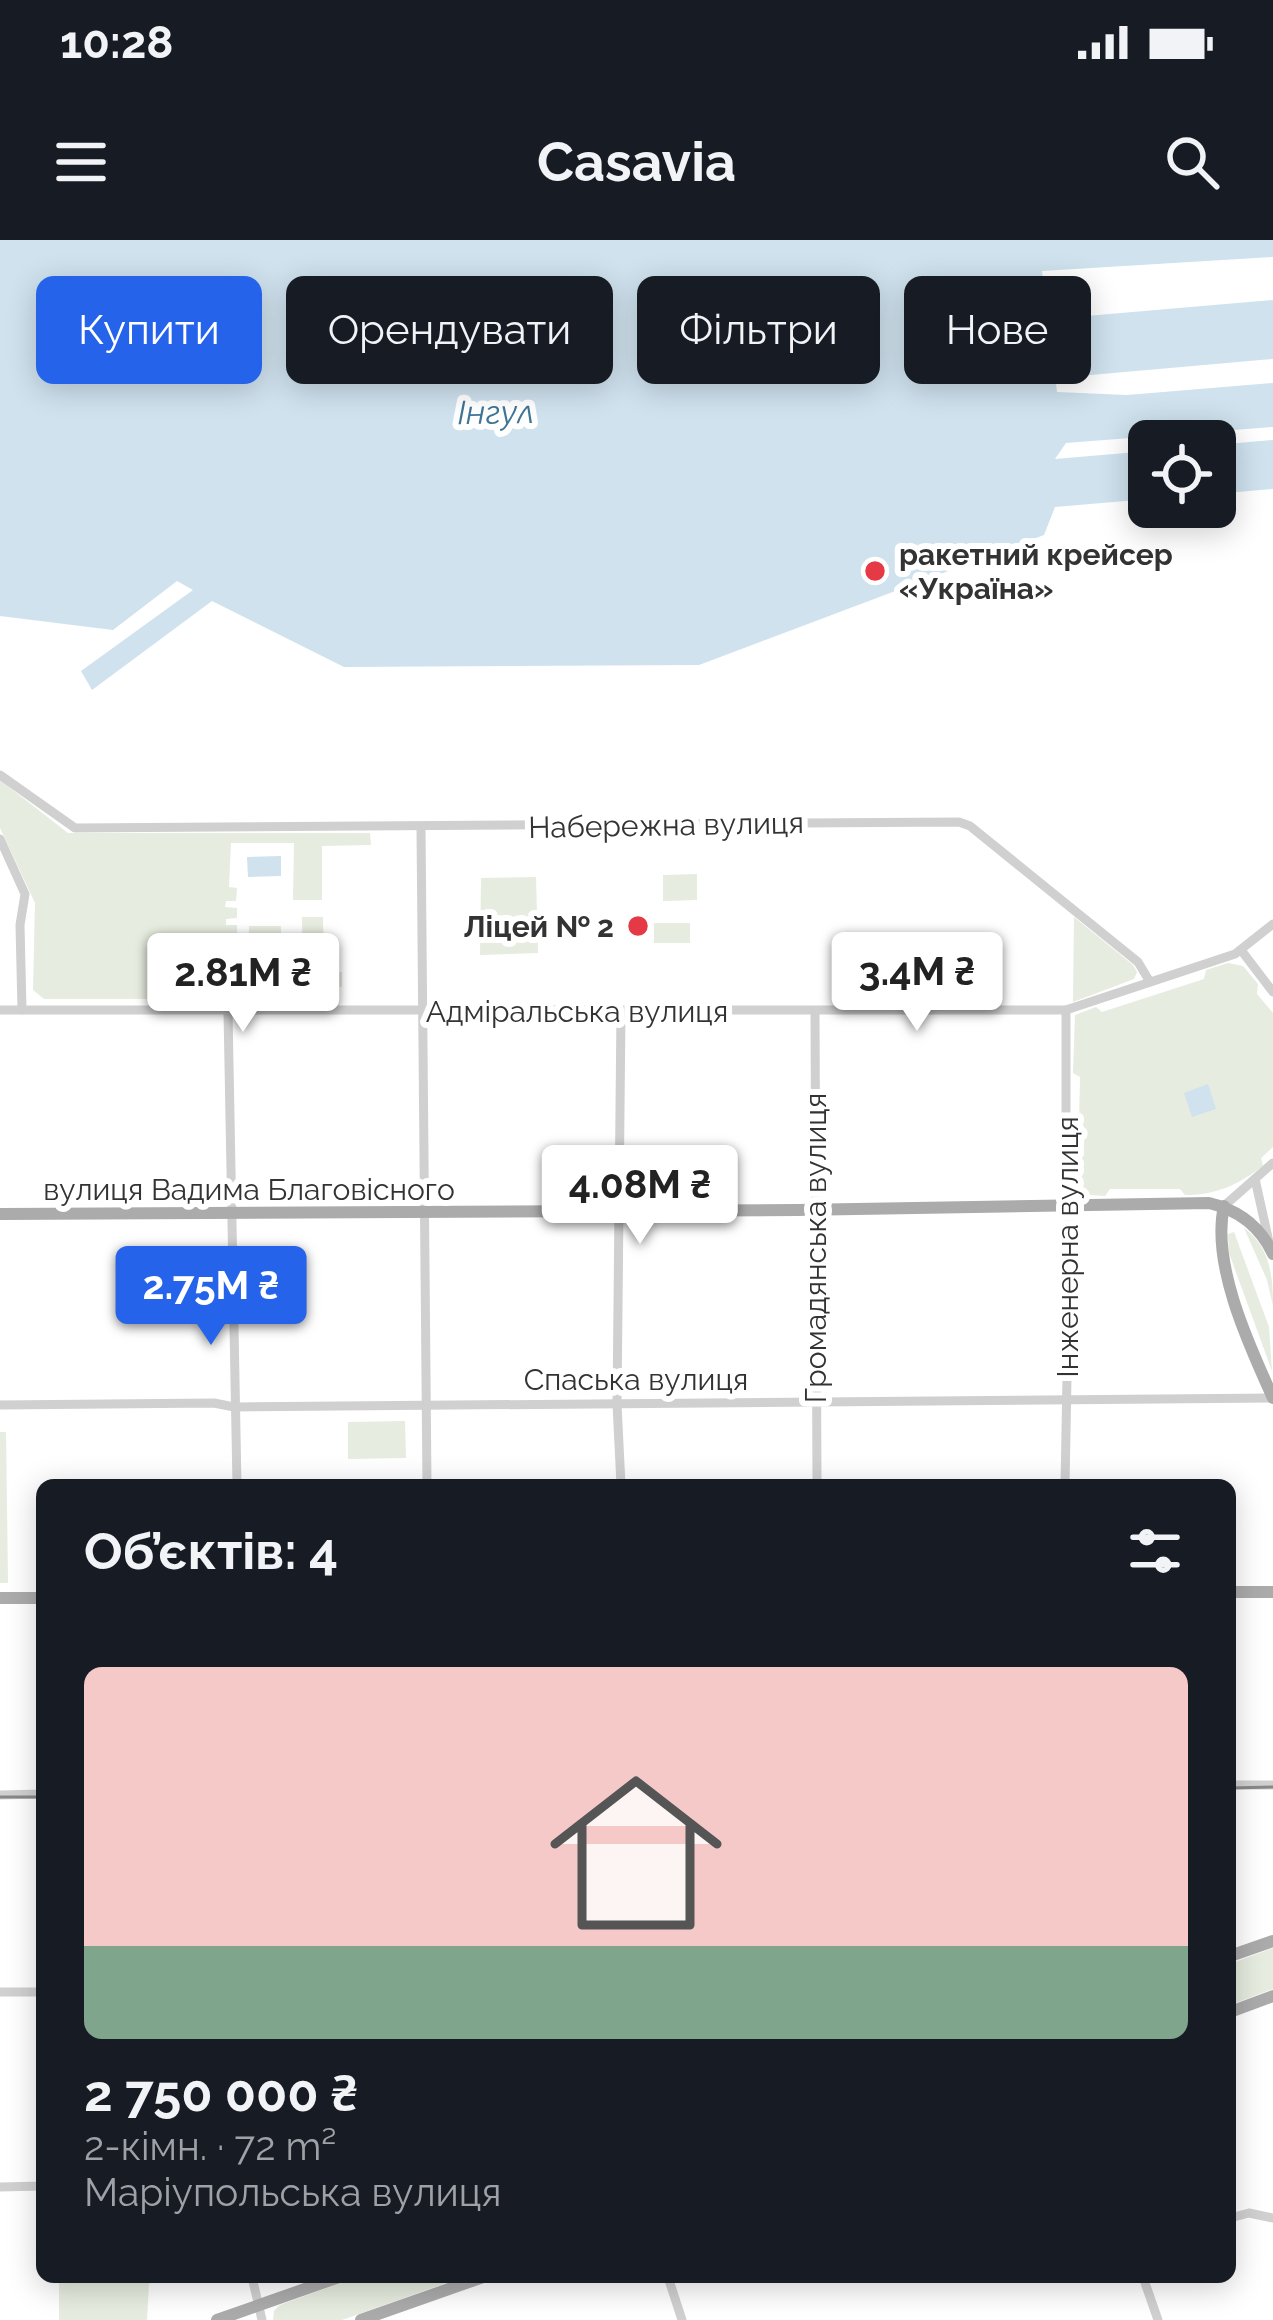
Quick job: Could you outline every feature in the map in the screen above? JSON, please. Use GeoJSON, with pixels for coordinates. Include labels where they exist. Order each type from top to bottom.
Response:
{"type":"FeatureCollection","features":[{"type":"Feature","properties":{"kind":"main road","name":"вулиця Вадима Благовісного"},"geometry":{"type":"LineString","coordinates":[[0,1214],[1224,1206]]}},
{"type":"Feature","properties":{"kind":"main road"},"geometry":{"type":"LineString","coordinates":[[1272,1250],[1253,1224],[1224,1206],[1223,1265],[1273,1398]]}},
{"type":"Feature","properties":{"kind":"main road"},"geometry":{"type":"LineString","coordinates":[[1236,1592],[1273,1592]]}},
{"type":"Feature","properties":{"kind":"main road"},"geometry":{"type":"LineString","coordinates":[[0,1598],[36,1598]]}},
{"type":"Feature","properties":{"kind":"main road"},"geometry":{"type":"LineString","coordinates":[[1236,1954],[1273,1941]]}},
{"type":"Feature","properties":{"kind":"main road"},"geometry":{"type":"LineString","coordinates":[[1236,2010],[1273,1996]]}},
{"type":"Feature","properties":{"kind":"main road"},"geometry":{"type":"LineString","coordinates":[[217,2320],[260,2313],[326,2283]]}},
{"type":"Feature","properties":{"kind":"main road"},"geometry":{"type":"LineString","coordinates":[[361,2320],[466,2283]]}},
{"type":"Feature","properties":{"kind":"street","name":"Набережна вулиця"},"geometry":{"type":"LineString","coordinates":[[0,775],[75,828],[959,822],[970,826],[1138,962],[1150,982]]}},
{"type":"Feature","properties":{"kind":"street"},"geometry":{"type":"LineString","coordinates":[[422,828],[427,1479]]}},
{"type":"Feature","properties":{"kind":"street"},"geometry":{"type":"LineString","coordinates":[[0,839],[26,904],[20,925],[22,1010]]}},
{"type":"Feature","properties":{"kind":"street"},"geometry":{"type":"LineString","coordinates":[[1150,982],[1241,950],[1273,925]]}},
{"type":"Feature","properties":{"kind":"street"},"geometry":{"type":"LineString","coordinates":[[1241,950],[1273,992]]}},
{"type":"Feature","properties":{"kind":"street","name":"Адміральська вулиця"},"geometry":{"type":"LineString","coordinates":[[0,1010],[1066,1010],[1150,982]]}},
{"type":"Feature","properties":{"kind":"street","name":"Інженерна вулиця"},"geometry":{"type":"LineString","coordinates":[[1065,1479],[1066,1010]]}},
{"type":"Feature","properties":{"kind":"street"},"geometry":{"type":"LineString","coordinates":[[620,1479],[621,1011]]}},
{"type":"Feature","properties":{"kind":"street"},"geometry":{"type":"LineString","coordinates":[[228,1012],[237,1479]]}},
{"type":"Feature","properties":{"kind":"street","name":"Громадянська вулиця"},"geometry":{"type":"LineString","coordinates":[[815,1012],[817,1479]]}},
{"type":"Feature","properties":{"kind":"street"},"geometry":{"type":"LineString","coordinates":[[1224,1206],[1273,1163]]}},
{"type":"Feature","properties":{"kind":"street"},"geometry":{"type":"LineString","coordinates":[[1256,1179],[1272,1250]]}},
{"type":"Feature","properties":{"kind":"street","name":"Спаська вулиця"},"geometry":{"type":"LineString","coordinates":[[0,1405],[1273,1398]]}},
{"type":"Feature","properties":{"kind":"street"},"geometry":{"type":"LineString","coordinates":[[1236,1785],[1273,1785]]}},
{"type":"Feature","properties":{"kind":"street"},"geometry":{"type":"LineString","coordinates":[[0,1795],[36,1794]]}},
{"type":"Feature","properties":{"kind":"street"},"geometry":{"type":"LineString","coordinates":[[0,1991],[36,1992]]}},
{"type":"Feature","properties":{"kind":"street"},"geometry":{"type":"LineString","coordinates":[[0,2188],[36,2186]]}},
{"type":"Feature","properties":{"kind":"street"},"geometry":{"type":"LineString","coordinates":[[1236,2216],[1249,2213],[1273,2218]]}},
{"type":"Feature","properties":{"kind":"street"},"geometry":{"type":"LineString","coordinates":[[253,2283],[260,2313]]}},
{"type":"Feature","properties":{"kind":"street"},"geometry":{"type":"LineString","coordinates":[[670,2283],[682,2320]]}},
{"type":"Feature","properties":{"kind":"street"},"geometry":{"type":"LineString","coordinates":[[1145,2283],[1158,2320]]}},
{"type":"Feature","properties":{"kind":"shaded area"},"geometry":{"type":"Polygon","coordinates":[[[0,780],[68,833],[370,833],[371,845],[322,846],[322,900],[293,900],[294,843],[231,843],[229,887],[237,888],[236,901],[226,901],[225,907],[237,908],[237,918],[226,919],[226,925],[237,925],[238,972],[227,973],[226,999],[44,999],[33,990],[35,903],[0,828],[0,780]]]}},
{"type":"Feature","properties":{"kind":"shaded area"},"geometry":{"type":"Polygon","coordinates":[[[697,874],[697,900],[663,901],[663,875],[697,874]]]}},
{"type":"Feature","properties":{"kind":"shaded area"},"geometry":{"type":"Polygon","coordinates":[[[536,877],[538,953],[480,955],[481,878],[536,877]]]}},
{"type":"Feature","properties":{"kind":"shaded area"},"geometry":{"type":"Polygon","coordinates":[[[302,917],[323,917],[324,972],[342,972],[342,987],[303,987],[302,917]]]}},
{"type":"Feature","properties":{"kind":"shaded area"},"geometry":{"type":"Polygon","coordinates":[[[1074,917],[1133,965],[1134,979],[1073,1002],[1074,917]]]}},
{"type":"Feature","properties":{"kind":"shaded area"},"geometry":{"type":"Polygon","coordinates":[[[654,923],[690,923],[690,943],[654,943],[654,923]]]}},
{"type":"Feature","properties":{"kind":"shaded area"},"geometry":{"type":"Polygon","coordinates":[[[249,926],[281,926],[281,989],[248,989],[249,926]]]}},
{"type":"Feature","properties":{"kind":"shaded area"},"geometry":{"type":"Polygon","coordinates":[[[1228,963],[1243,966],[1273,1013],[1273,1147],[1261,1158],[1263,1166],[1235,1184],[1207,1193],[1110,1189],[1105,1196],[1077,1194],[1072,1181],[1080,1077],[1073,1073],[1075,1015],[1096,1007],[1102,1012],[1204,979],[1206,970],[1228,963]]]}},
{"type":"Feature","properties":{"kind":"shaded area"},"geometry":{"type":"Polygon","coordinates":[[[1244,1228],[1260,1244],[1268,1262],[1273,1306],[1267,1280],[1244,1228]]]}},
{"type":"Feature","properties":{"kind":"shaded area"},"geometry":{"type":"Polygon","coordinates":[[[1234,1232],[1269,1327],[1272,1371],[1229,1253],[1228,1234],[1234,1232]]]}},
{"type":"Feature","properties":{"kind":"shaded area"},"geometry":{"type":"Polygon","coordinates":[[[405,1421],[406,1458],[348,1459],[348,1422],[405,1421]]]}},
{"type":"Feature","properties":{"kind":"shaded area"},"geometry":{"type":"Polygon","coordinates":[[[0,1432],[6,1432],[8,1583],[0,1583],[0,1432]]]}},
{"type":"Feature","properties":{"kind":"shaded area"},"geometry":{"type":"Polygon","coordinates":[[[1273,1948],[1273,1989],[1236,2003],[1236,1962],[1273,1948]]]}},
{"type":"Feature","properties":{"kind":"shaded area"},"geometry":{"type":"Polygon","coordinates":[[[59,2283],[151,2283],[147,2320],[59,2320],[59,2283]]]}},
{"type":"Feature","properties":{"kind":"shaded area"},"geometry":{"type":"Polygon","coordinates":[[[340,2283],[446,2283],[342,2320],[273,2320],[280,2305],[340,2283]]]}},
{"type":"Feature","properties":{"kind":"water","name":"Інгул"},"geometry":{"type":"Polygon","coordinates":[[[0,240],[1273,240],[1273,257],[1042,271],[1043,276],[904,276],[904,384],[1056,384],[1057,392],[1127,395],[1273,383],[1273,427],[1236,430],[1236,420],[1128,420],[1128,438],[1066,443],[1055,459],[1128,453],[1128,501],[1055,507],[1044,535],[699,665],[344,667],[212,601],[92,690],[81,671],[193,590],[177,581],[113,630],[0,616],[0,240]]]}},
{"type":"Feature","properties":{"kind":"water"},"geometry":{"type":"Polygon","coordinates":[[[1273,300],[1273,359],[1091,375],[1091,316],[1273,300]]]}},
{"type":"Feature","properties":{"kind":"water"},"geometry":{"type":"Polygon","coordinates":[[[1273,440],[1273,489],[1236,492],[1236,443],[1273,440]]]}},
{"type":"Feature","properties":{"kind":"water"},"geometry":{"type":"Polygon","coordinates":[[[281,856],[281,876],[248,877],[247,857],[281,856]]]}},
{"type":"Feature","properties":{"kind":"water"},"geometry":{"type":"Polygon","coordinates":[[[1208,1084],[1216,1109],[1192,1117],[1184,1093],[1208,1084]]]}},
{"type":"Feature","properties":{"kind":"tram line"},"geometry":{"type":"LineString","coordinates":[[1236,1788],[1273,1787]]}},
{"type":"Feature","properties":{"kind":"tram line"},"geometry":{"type":"LineString","coordinates":[[0,1797],[36,1797]]}},
{"type":"Feature","properties":{"kind":"place","name":"ракетний крейсер «Україна»"},"geometry":{"type":"Point","coordinates":[875,571]}},
{"type":"Feature","properties":{"kind":"place","name":"Ліцей № 2"},"geometry":{"type":"Point","coordinates":[638,926]}}]}
